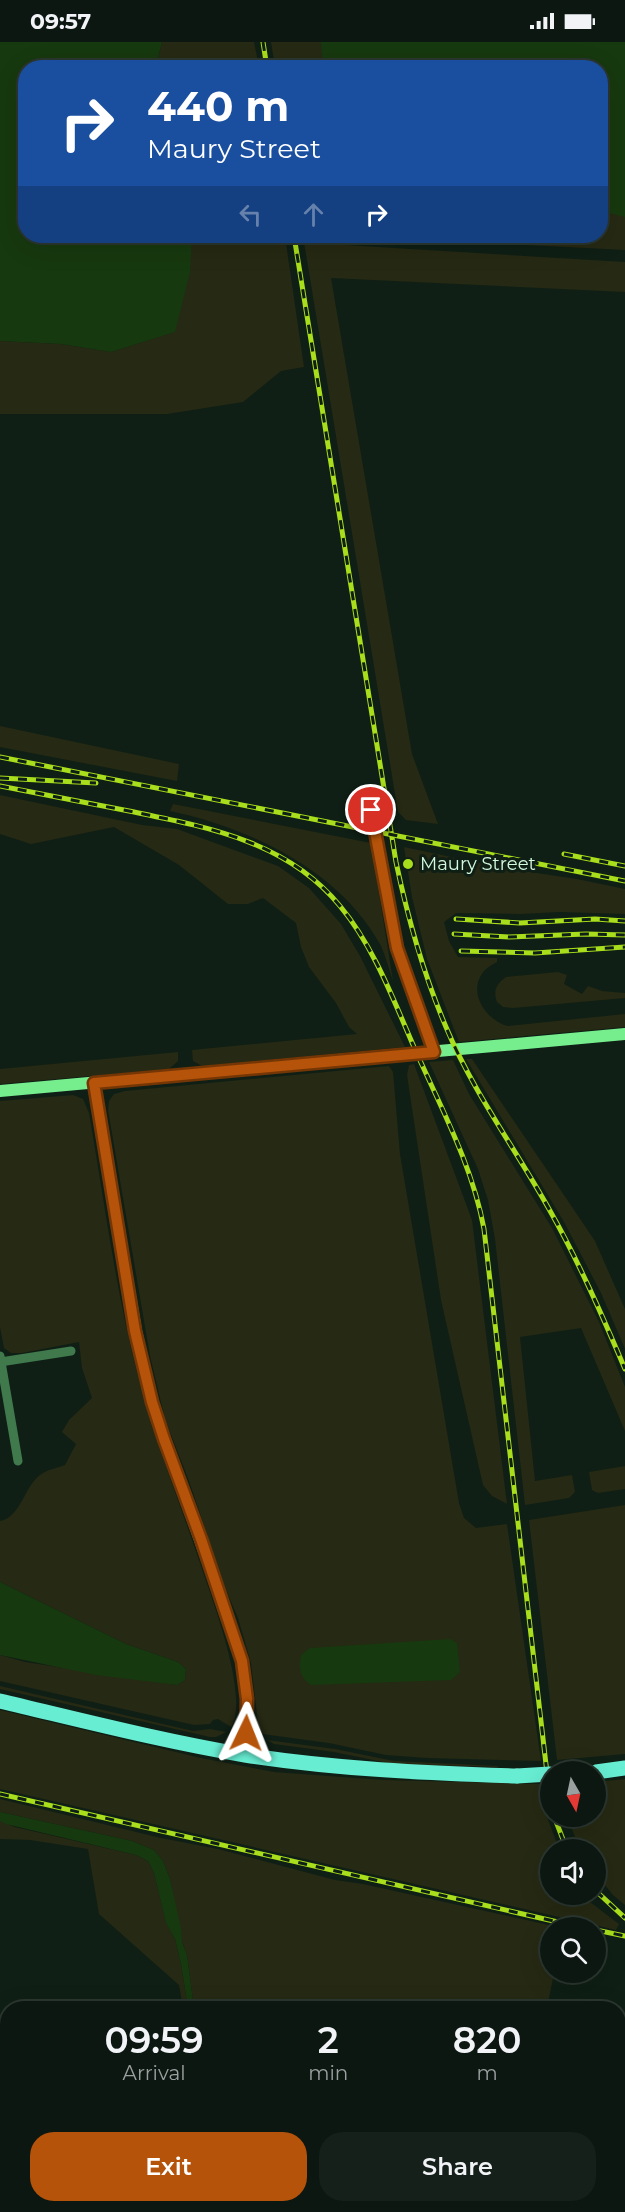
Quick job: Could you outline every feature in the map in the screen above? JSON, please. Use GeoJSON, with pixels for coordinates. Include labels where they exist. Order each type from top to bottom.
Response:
{"type":"FeatureCollection","features":[{"type":"Feature","properties":{"kind":"main road"},"geometry":{"type":"LineString","coordinates":[[0,1701],[245,1755],[362,1770],[517,1776],[540,1775]]}},
{"type":"Feature","properties":{"kind":"main road"},"geometry":{"type":"LineString","coordinates":[[606,1771],[625,1768]]}},
{"type":"Feature","properties":{"kind":"street"},"geometry":{"type":"LineString","coordinates":[[371,810],[397,948],[434,1052]]}},
{"type":"Feature","properties":{"kind":"street"},"geometry":{"type":"LineString","coordinates":[[0,1091],[625,1034]]}},
{"type":"Feature","properties":{"kind":"street"},"geometry":{"type":"LineString","coordinates":[[94,1083],[135,1331],[152,1402],[242,1661],[247,1699],[245,1755]]}},
{"type":"Feature","properties":{"kind":"street"},"geometry":{"type":"LineString","coordinates":[[18,1461],[0,1360],[71,1351]]}},
{"type":"Feature","properties":{"kind":"shaded area"},"geometry":{"type":"Polygon","coordinates":[[[0,42],[162,42],[158,60],[18,60],[18,243],[192,243],[190,272],[175,332],[111,352],[61,344],[0,341],[0,42]]]}},
{"type":"Feature","properties":{"kind":"shaded area"},"geometry":{"type":"Polygon","coordinates":[[[162,42],[254,42],[258,60],[158,60],[162,42]]]}},
{"type":"Feature","properties":{"kind":"shaded area"},"geometry":{"type":"Polygon","coordinates":[[[271,42],[625,42],[625,250],[489,243],[608,243],[608,60],[274,60],[271,42]]]}},
{"type":"Feature","properties":{"kind":"shaded area"},"geometry":{"type":"Polygon","coordinates":[[[321,42],[625,42],[625,217],[608,213],[608,60],[322,60],[321,42]]]}},
{"type":"Feature","properties":{"kind":"shaded area"},"geometry":{"type":"Polygon","coordinates":[[[191,243],[286,243],[304,367],[281,371],[243,402],[167,414],[0,414],[0,341],[61,344],[111,352],[174,332],[191,243]]]}},
{"type":"Feature","properties":{"kind":"shaded area"},"geometry":{"type":"Polygon","coordinates":[[[304,243],[625,262],[625,292],[331,278],[412,754],[438,824],[406,820],[398,812],[304,243]]]}},
{"type":"Feature","properties":{"kind":"shaded area"},"geometry":{"type":"Polygon","coordinates":[[[0,726],[179,764],[177,781],[0,747],[0,726]]]}},
{"type":"Feature","properties":{"kind":"shaded area"},"geometry":{"type":"Polygon","coordinates":[[[0,795],[142,825],[177,829],[278,866],[309,888],[341,924],[360,956],[405,1047],[202,1066],[193,1061],[192,1050],[357,1034],[349,1027],[336,1003],[309,967],[301,947],[296,923],[263,898],[248,904],[228,904],[179,865],[114,827],[31,844],[0,834],[0,795]]]}},
{"type":"Feature","properties":{"kind":"shaded area"},"geometry":{"type":"Polygon","coordinates":[[[173,804],[371,843],[393,981],[381,946],[363,919],[342,895],[317,874],[290,856],[261,841],[231,829],[170,811],[173,804]]]}},
{"type":"Feature","properties":{"kind":"shaded area"},"geometry":{"type":"Polygon","coordinates":[[[404,847],[503,868],[625,889],[625,914],[456,913],[444,922],[449,941],[458,957],[497,958],[497,962],[485,970],[477,987],[485,1011],[499,1022],[507,1026],[625,1014],[625,1027],[459,1042],[427,959],[412,897],[404,847]]]}},
{"type":"Feature","properties":{"kind":"shaded area"},"geometry":{"type":"Polygon","coordinates":[[[558,972],[567,975],[564,984],[582,994],[588,986],[602,991],[625,993],[625,998],[513,1008],[503,1007],[497,1002],[496,988],[506,977],[558,972]]]}},
{"type":"Feature","properties":{"kind":"shaded area"},"geometry":{"type":"Polygon","coordinates":[[[178,1052],[178,1061],[169,1069],[0,1084],[0,1069],[178,1052]]]}},
{"type":"Feature","properties":{"kind":"shaded area"},"geometry":{"type":"Polygon","coordinates":[[[466,1059],[472,1059],[595,1241],[625,1309],[625,1349],[601,1293],[564,1222],[466,1059]]]}},
{"type":"Feature","properties":{"kind":"shaded area"},"geometry":{"type":"Polygon","coordinates":[[[453,1060],[469,1094],[552,1228],[599,1322],[625,1387],[625,1431],[581,1328],[520,1337],[535,1481],[572,1475],[575,1492],[569,1498],[525,1505],[495,1239],[488,1200],[478,1169],[429,1062],[453,1060]]]}},
{"type":"Feature","properties":{"kind":"shaded area"},"geometry":{"type":"Polygon","coordinates":[[[414,1064],[472,1220],[507,1504],[492,1496],[483,1485],[441,1300],[407,1075],[409,1065],[414,1064]]]}},
{"type":"Feature","properties":{"kind":"shaded area"},"geometry":{"type":"Polygon","coordinates":[[[389,1066],[393,1072],[400,1154],[459,1503],[464,1518],[476,1528],[507,1524],[541,1761],[386,1755],[329,1743],[262,1734],[258,1723],[251,1663],[238,1618],[225,1588],[189,1481],[165,1419],[150,1356],[108,1110],[109,1101],[114,1094],[125,1091],[389,1066]]]}},
{"type":"Feature","properties":{"kind":"shaded area"},"geometry":{"type":"Polygon","coordinates":[[[73,1095],[83,1099],[89,1113],[122,1308],[144,1397],[213,1601],[233,1672],[236,1713],[231,1727],[218,1719],[213,1720],[210,1724],[194,1725],[0,1681],[0,1655],[25,1662],[177,1685],[185,1680],[186,1669],[178,1662],[126,1644],[0,1582],[0,1521],[13,1513],[37,1478],[45,1472],[65,1465],[76,1444],[62,1432],[69,1420],[92,1398],[82,1368],[79,1342],[22,1353],[11,1353],[4,1348],[0,1327],[0,1101],[73,1095]]]}},
{"type":"Feature","properties":{"kind":"shaded area"},"geometry":{"type":"Polygon","coordinates":[[[625,1466],[625,1489],[598,1493],[592,1490],[589,1472],[625,1466]]]}},
{"type":"Feature","properties":{"kind":"shaded area"},"geometry":{"type":"Polygon","coordinates":[[[625,1505],[625,1754],[557,1760],[529,1520],[625,1505]]]}},
{"type":"Feature","properties":{"kind":"shaded area"},"geometry":{"type":"Polygon","coordinates":[[[0,1582],[126,1644],[178,1662],[186,1669],[185,1680],[177,1685],[96,1675],[0,1655],[0,1582]]]}},
{"type":"Feature","properties":{"kind":"shaded area"},"geometry":{"type":"Polygon","coordinates":[[[450,1639],[457,1643],[460,1672],[451,1680],[311,1685],[304,1679],[301,1672],[301,1655],[310,1648],[450,1639]]]}},
{"type":"Feature","properties":{"kind":"shaded area"},"geometry":{"type":"Polygon","coordinates":[[[0,1686],[193,1731],[210,1729],[226,1732],[210,1737],[0,1689],[0,1686]]]}},
{"type":"Feature","properties":{"kind":"shaded area"},"geometry":{"type":"Polygon","coordinates":[[[0,1710],[201,1758],[274,1772],[383,1780],[540,1784],[540,1827],[551,1827],[555,1839],[540,1839],[540,1905],[594,1905],[619,1924],[616,1930],[606,1928],[606,1917],[559,1917],[0,1789],[0,1710]]]}},
{"type":"Feature","properties":{"kind":"shaded area"},"geometry":{"type":"Polygon","coordinates":[[[267,1740],[335,1749],[394,1761],[498,1767],[393,1764],[334,1752],[274,1744],[267,1740]]]}},
{"type":"Feature","properties":{"kind":"shaded area"},"geometry":{"type":"Polygon","coordinates":[[[625,1779],[625,1905],[606,1886],[606,1839],[576,1839],[571,1827],[606,1827],[606,1781],[625,1779]]]}},
{"type":"Feature","properties":{"kind":"shaded area"},"geometry":{"type":"Polygon","coordinates":[[[0,1799],[161,1838],[218,1849],[335,1880],[363,1884],[540,1923],[540,1983],[552,1983],[548,2001],[193,2001],[187,1955],[182,1942],[170,1879],[163,1861],[154,1850],[132,1841],[0,1812],[0,1799]]]}},
{"type":"Feature","properties":{"kind":"shaded area"},"geometry":{"type":"Polygon","coordinates":[[[0,1812],[132,1841],[154,1850],[163,1861],[170,1879],[182,1942],[187,1955],[193,2001],[187,2001],[175,1939],[166,1923],[154,1873],[148,1861],[136,1855],[0,1821],[0,1812]]]}},
{"type":"Feature","properties":{"kind":"shaded area"},"geometry":{"type":"Polygon","coordinates":[[[0,1821],[15,1827],[136,1855],[148,1861],[154,1873],[166,1922],[175,1939],[187,2001],[182,2001],[179,1985],[99,1914],[88,1849],[30,1840],[0,1839],[0,1821]]]}},
{"type":"Feature","properties":{"kind":"railway"},"geometry":{"type":"LineString","coordinates":[[263,42],[266,60]]}},
{"type":"Feature","properties":{"kind":"railway"},"geometry":{"type":"LineString","coordinates":[[295,243],[396,862],[417,946],[430,986],[457,1051],[481,1097],[560,1228],[625,1369]]}},
{"type":"Feature","properties":{"kind":"railway"},"geometry":{"type":"LineString","coordinates":[[0,757],[625,881]]}},
{"type":"Feature","properties":{"kind":"railway"},"geometry":{"type":"LineString","coordinates":[[0,778],[96,783]]}},
{"type":"Feature","properties":{"kind":"railway"},"geometry":{"type":"LineString","coordinates":[[0,786],[187,823],[244,840],[271,852],[296,866],[319,884],[340,906],[373,956],[454,1136],[479,1205],[484,1229],[546,1761]]}},
{"type":"Feature","properties":{"kind":"railway"},"geometry":{"type":"LineString","coordinates":[[564,854],[625,866]]}},
{"type":"Feature","properties":{"kind":"railway"},"geometry":{"type":"LineString","coordinates":[[456,919],[520,923],[595,919],[625,921]]}},
{"type":"Feature","properties":{"kind":"railway"},"geometry":{"type":"LineString","coordinates":[[454,934],[509,937],[625,935]]}},
{"type":"Feature","properties":{"kind":"railway"},"geometry":{"type":"LineString","coordinates":[[461,951],[535,953],[625,947]]}},
{"type":"Feature","properties":{"kind":"railway"},"geometry":{"type":"LineString","coordinates":[[0,1794],[540,1918]]}},
{"type":"Feature","properties":{"kind":"railway"},"geometry":{"type":"LineString","coordinates":[[558,1827],[563,1839]]}},
{"type":"Feature","properties":{"kind":"railway"},"geometry":{"type":"LineString","coordinates":[[606,1900],[625,1918]]}},
{"type":"Feature","properties":{"kind":"railway"},"geometry":{"type":"LineString","coordinates":[[606,1932],[625,1936]]}},
{"type":"Feature","properties":{"kind":"place","name":"Maury Street"},"geometry":{"type":"Point","coordinates":[408,864]}},
{"type":"Feature","properties":{"kind":"route"},"geometry":{"type":"LineString","coordinates":[[246,1733],[247,1699],[242,1661],[152,1402],[135,1331],[94,1083],[434,1052],[397,948],[371,810]]}}]}
